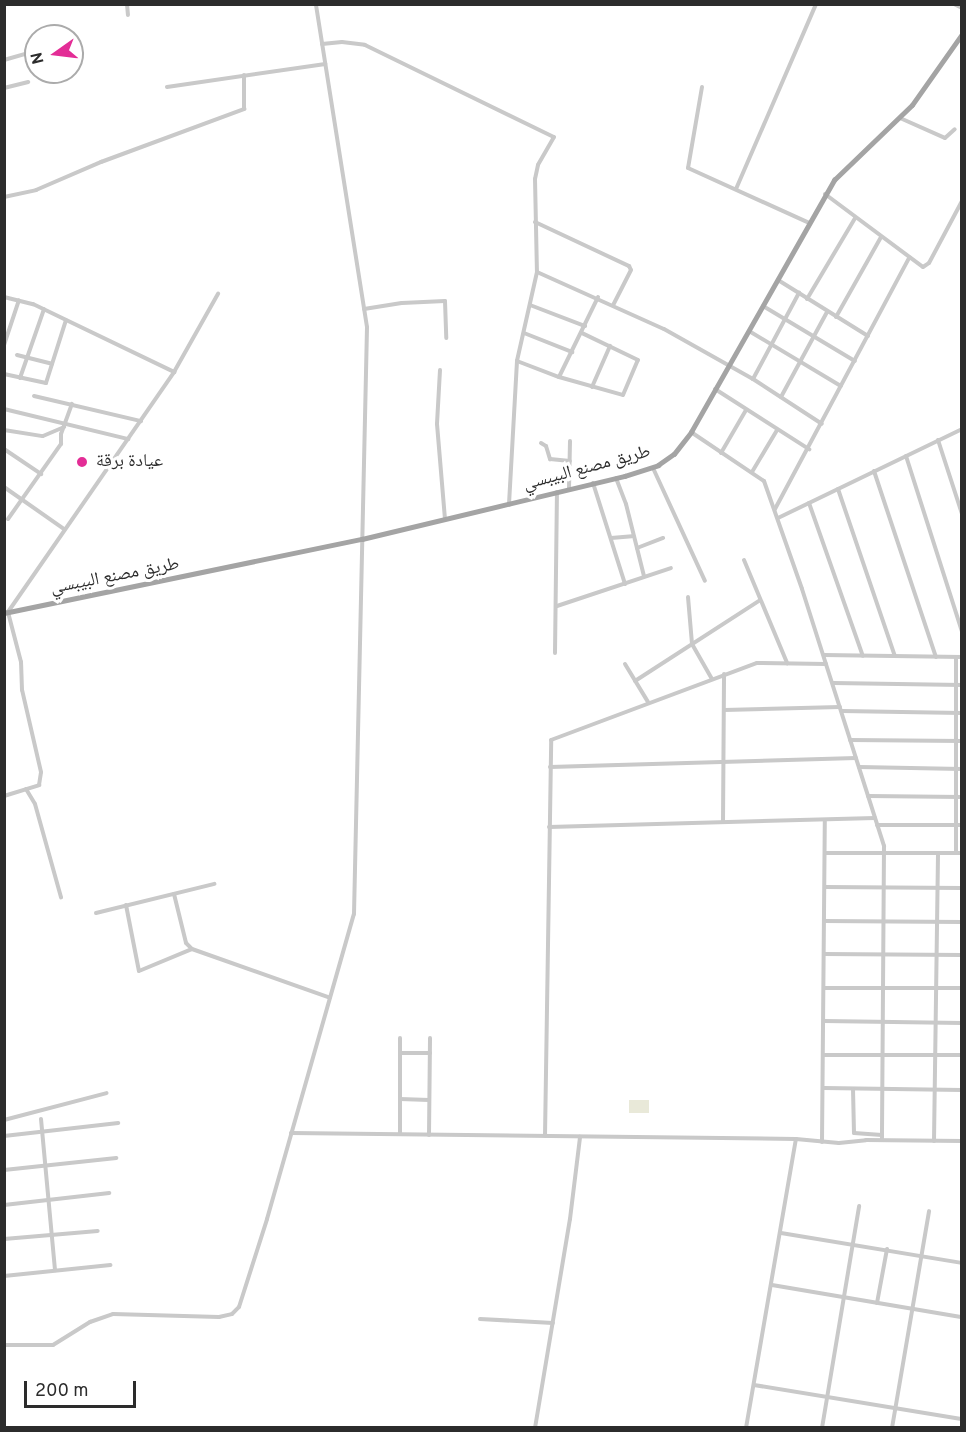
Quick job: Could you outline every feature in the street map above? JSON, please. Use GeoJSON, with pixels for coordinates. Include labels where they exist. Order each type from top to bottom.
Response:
{"type":"FeatureCollection","features":[{"type":"Feature","properties":{"kind":"main road","name":"طريق مصنع البيبسي"},"geometry":{"type":"LineString","coordinates":[[6,612],[362,539],[653,468],[674,454],[691,432],[825,194],[840,173],[919,96],[962,34]]}},
{"type":"Feature","properties":{"kind":"street"},"geometry":{"type":"LineString","coordinates":[[127,4],[128,15]]}},
{"type":"Feature","properties":{"kind":"street"},"geometry":{"type":"LineString","coordinates":[[4,1345],[53,1345],[90,1322],[113,1314],[219,1317],[232,1314],[242,1303],[356,901],[367,333],[316,4]]}},
{"type":"Feature","properties":{"kind":"street"},"geometry":{"type":"LineString","coordinates":[[736,189],[816,4]]}},
{"type":"Feature","properties":{"kind":"street"},"geometry":{"type":"LineString","coordinates":[[954,4],[962,8]]}},
{"type":"Feature","properties":{"kind":"street"},"geometry":{"type":"LineString","coordinates":[[322,44],[348,42],[365,45],[554,138],[538,165],[534,193],[537,272],[517,361],[508,505]]}},
{"type":"Feature","properties":{"kind":"street"},"geometry":{"type":"LineString","coordinates":[[4,60],[24,54]]}},
{"type":"Feature","properties":{"kind":"street"},"geometry":{"type":"LineString","coordinates":[[167,87],[325,64]]}},
{"type":"Feature","properties":{"kind":"street"},"geometry":{"type":"LineString","coordinates":[[4,197],[36,190],[101,162],[244,110],[244,75]]}},
{"type":"Feature","properties":{"kind":"street"},"geometry":{"type":"LineString","coordinates":[[4,88],[24,83]]}},
{"type":"Feature","properties":{"kind":"street"},"geometry":{"type":"LineString","coordinates":[[702,87],[688,168],[809,223]]}},
{"type":"Feature","properties":{"kind":"street"},"geometry":{"type":"LineString","coordinates":[[900,117],[945,138],[954,129]]}},
{"type":"Feature","properties":{"kind":"street"},"geometry":{"type":"LineString","coordinates":[[825,194],[920,266],[927,266],[962,201]]}},
{"type":"Feature","properties":{"kind":"street"},"geometry":{"type":"LineString","coordinates":[[807,299],[855,218]]}},
{"type":"Feature","properties":{"kind":"street"},"geometry":{"type":"LineString","coordinates":[[535,222],[629,266],[631,270],[613,305]]}},
{"type":"Feature","properties":{"kind":"street"},"geometry":{"type":"LineString","coordinates":[[836,317],[881,237]]}},
{"type":"Feature","properties":{"kind":"street"},"geometry":{"type":"LineString","coordinates":[[775,510],[909,258]]}},
{"type":"Feature","properties":{"kind":"street"},"geometry":{"type":"LineString","coordinates":[[537,272],[598,297],[664,329],[753,379],[822,424]]}},
{"type":"Feature","properties":{"kind":"street"},"geometry":{"type":"LineString","coordinates":[[778,280],[868,336]]}},
{"type":"Feature","properties":{"kind":"street"},"geometry":{"type":"LineString","coordinates":[[753,379],[799,293]]}},
{"type":"Feature","properties":{"kind":"street"},"geometry":{"type":"LineString","coordinates":[[4,796],[40,783],[41,763],[22,690],[21,662],[6,612],[174,372],[218,294]]}},
{"type":"Feature","properties":{"kind":"street"},"geometry":{"type":"LineString","coordinates":[[4,297],[44,309],[174,372]]}},
{"type":"Feature","properties":{"kind":"street"},"geometry":{"type":"LineString","coordinates":[[559,377],[598,297]]}},
{"type":"Feature","properties":{"kind":"street"},"geometry":{"type":"LineString","coordinates":[[4,345],[19,300]]}},
{"type":"Feature","properties":{"kind":"street"},"geometry":{"type":"LineString","coordinates":[[364,309],[410,302],[445,301],[446,338]]}},
{"type":"Feature","properties":{"kind":"street"},"geometry":{"type":"LineString","coordinates":[[530,305],[585,326]]}},
{"type":"Feature","properties":{"kind":"street"},"geometry":{"type":"LineString","coordinates":[[762,306],[855,361]]}},
{"type":"Feature","properties":{"kind":"street"},"geometry":{"type":"LineString","coordinates":[[20,378],[44,309]]}},
{"type":"Feature","properties":{"kind":"street"},"geometry":{"type":"LineString","coordinates":[[781,397],[827,312]]}},
{"type":"Feature","properties":{"kind":"street"},"geometry":{"type":"LineString","coordinates":[[4,374],[44,383],[66,320]]}},
{"type":"Feature","properties":{"kind":"street"},"geometry":{"type":"LineString","coordinates":[[749,331],[841,386]]}},
{"type":"Feature","properties":{"kind":"street"},"geometry":{"type":"LineString","coordinates":[[524,333],[572,352]]}},
{"type":"Feature","properties":{"kind":"street"},"geometry":{"type":"LineString","coordinates":[[517,361],[621,396],[625,394],[638,360],[582,333]]}},
{"type":"Feature","properties":{"kind":"street"},"geometry":{"type":"LineString","coordinates":[[592,387],[610,346]]}},
{"type":"Feature","properties":{"kind":"street"},"geometry":{"type":"LineString","coordinates":[[17,355],[52,364]]}},
{"type":"Feature","properties":{"kind":"street"},"geometry":{"type":"LineString","coordinates":[[440,370],[437,424],[445,519]]}},
{"type":"Feature","properties":{"kind":"street"},"geometry":{"type":"LineString","coordinates":[[715,389],[808,449]]}},
{"type":"Feature","properties":{"kind":"street"},"geometry":{"type":"LineString","coordinates":[[34,396],[141,421]]}},
{"type":"Feature","properties":{"kind":"street"},"geometry":{"type":"LineString","coordinates":[[8,519],[61,444],[61,436],[72,404]]}},
{"type":"Feature","properties":{"kind":"street"},"geometry":{"type":"LineString","coordinates":[[4,409],[128,439]]}},
{"type":"Feature","properties":{"kind":"street"},"geometry":{"type":"LineString","coordinates":[[721,453],[746,410]]}},
{"type":"Feature","properties":{"kind":"street"},"geometry":{"type":"LineString","coordinates":[[4,430],[44,436],[65,425]]}},
{"type":"Feature","properties":{"kind":"street"},"geometry":{"type":"LineString","coordinates":[[778,518],[962,429]]}},
{"type":"Feature","properties":{"kind":"street"},"geometry":{"type":"LineString","coordinates":[[752,472],[777,430]]}},
{"type":"Feature","properties":{"kind":"street"},"geometry":{"type":"LineString","coordinates":[[691,432],[764,481],[833,683],[885,854],[882,1138]]}},
{"type":"Feature","properties":{"kind":"street"},"geometry":{"type":"LineString","coordinates":[[938,440],[962,514]]}},
{"type":"Feature","properties":{"kind":"street"},"geometry":{"type":"LineString","coordinates":[[569,489],[570,441]]}},
{"type":"Feature","properties":{"kind":"street"},"geometry":{"type":"LineString","coordinates":[[541,443],[546,446],[550,459],[570,461]]}},
{"type":"Feature","properties":{"kind":"street"},"geometry":{"type":"LineString","coordinates":[[4,449],[40,474]]}},
{"type":"Feature","properties":{"kind":"street"},"geometry":{"type":"LineString","coordinates":[[906,456],[962,632]]}},
{"type":"Feature","properties":{"kind":"street"},"geometry":{"type":"LineString","coordinates":[[653,468],[705,581]]}},
{"type":"Feature","properties":{"kind":"street"},"geometry":{"type":"LineString","coordinates":[[874,471],[936,657]]}},
{"type":"Feature","properties":{"kind":"street"},"geometry":{"type":"LineString","coordinates":[[616,478],[626,504],[632,536],[644,576]]}},
{"type":"Feature","properties":{"kind":"street"},"geometry":{"type":"LineString","coordinates":[[593,483],[625,584]]}},
{"type":"Feature","properties":{"kind":"street"},"geometry":{"type":"LineString","coordinates":[[4,487],[64,529]]}},
{"type":"Feature","properties":{"kind":"street"},"geometry":{"type":"LineString","coordinates":[[838,489],[895,656]]}},
{"type":"Feature","properties":{"kind":"street"},"geometry":{"type":"LineString","coordinates":[[555,653],[557,492]]}},
{"type":"Feature","properties":{"kind":"street"},"geometry":{"type":"LineString","coordinates":[[809,503],[863,656]]}},
{"type":"Feature","properties":{"kind":"street"},"geometry":{"type":"LineString","coordinates":[[611,538],[632,536]]}},
{"type":"Feature","properties":{"kind":"street"},"geometry":{"type":"LineString","coordinates":[[637,548],[663,538]]}},
{"type":"Feature","properties":{"kind":"street"},"geometry":{"type":"LineString","coordinates":[[744,560],[788,663]]}},
{"type":"Feature","properties":{"kind":"street"},"geometry":{"type":"LineString","coordinates":[[557,606],[670,568]]}},
{"type":"Feature","properties":{"kind":"street"},"geometry":{"type":"LineString","coordinates":[[688,597],[692,644],[712,679]]}},
{"type":"Feature","properties":{"kind":"street"},"geometry":{"type":"LineString","coordinates":[[635,681],[760,600]]}},
{"type":"Feature","properties":{"kind":"street"},"geometry":{"type":"LineString","coordinates":[[824,656],[962,657]]}},
{"type":"Feature","properties":{"kind":"street"},"geometry":{"type":"LineString","coordinates":[[825,853],[959,853],[959,685],[956,657]]}},
{"type":"Feature","properties":{"kind":"street"},"geometry":{"type":"LineString","coordinates":[[545,1136],[552,738],[757,663],[826,664]]}},
{"type":"Feature","properties":{"kind":"street"},"geometry":{"type":"LineString","coordinates":[[625,664],[648,702]]}},
{"type":"Feature","properties":{"kind":"street"},"geometry":{"type":"LineString","coordinates":[[723,822],[724,674]]}},
{"type":"Feature","properties":{"kind":"street"},"geometry":{"type":"LineString","coordinates":[[833,683],[959,685]]}},
{"type":"Feature","properties":{"kind":"street"},"geometry":{"type":"LineString","coordinates":[[724,710],[841,709],[959,713]]}},
{"type":"Feature","properties":{"kind":"street"},"geometry":{"type":"LineString","coordinates":[[850,740],[959,741]]}},
{"type":"Feature","properties":{"kind":"street"},"geometry":{"type":"LineString","coordinates":[[550,767],[856,758]]}},
{"type":"Feature","properties":{"kind":"street"},"geometry":{"type":"LineString","coordinates":[[859,767],[959,769]]}},
{"type":"Feature","properties":{"kind":"street"},"geometry":{"type":"LineString","coordinates":[[26,789],[35,804],[62,897]]}},
{"type":"Feature","properties":{"kind":"street"},"geometry":{"type":"LineString","coordinates":[[868,796],[959,797]]}},
{"type":"Feature","properties":{"kind":"street"},"geometry":{"type":"LineString","coordinates":[[549,827],[875,818]]}},
{"type":"Feature","properties":{"kind":"street"},"geometry":{"type":"LineString","coordinates":[[822,1142],[825,819]]}},
{"type":"Feature","properties":{"kind":"street"},"geometry":{"type":"LineString","coordinates":[[877,825],[959,825]]}},
{"type":"Feature","properties":{"kind":"street"},"geometry":{"type":"LineString","coordinates":[[934,1141],[938,853]]}},
{"type":"Feature","properties":{"kind":"street"},"geometry":{"type":"LineString","coordinates":[[96,913],[214,884]]}},
{"type":"Feature","properties":{"kind":"street"},"geometry":{"type":"LineString","coordinates":[[825,887],[962,888]]}},
{"type":"Feature","properties":{"kind":"street"},"geometry":{"type":"LineString","coordinates":[[174,894],[186,943],[192,949],[330,998]]}},
{"type":"Feature","properties":{"kind":"street"},"geometry":{"type":"LineString","coordinates":[[126,905],[139,971],[192,949]]}},
{"type":"Feature","properties":{"kind":"street"},"geometry":{"type":"LineString","coordinates":[[824,921],[962,922]]}},
{"type":"Feature","properties":{"kind":"street"},"geometry":{"type":"LineString","coordinates":[[824,954],[962,955]]}},
{"type":"Feature","properties":{"kind":"street"},"geometry":{"type":"LineString","coordinates":[[824,988],[962,988]]}},
{"type":"Feature","properties":{"kind":"street"},"geometry":{"type":"LineString","coordinates":[[824,1022],[962,1023]]}},
{"type":"Feature","properties":{"kind":"street"},"geometry":{"type":"LineString","coordinates":[[400,1038],[400,1134]]}},
{"type":"Feature","properties":{"kind":"street"},"geometry":{"type":"LineString","coordinates":[[429,1135],[430,1038]]}},
{"type":"Feature","properties":{"kind":"street"},"geometry":{"type":"LineString","coordinates":[[400,1053],[430,1053]]}},
{"type":"Feature","properties":{"kind":"street"},"geometry":{"type":"LineString","coordinates":[[824,1055],[962,1055]]}},
{"type":"Feature","properties":{"kind":"street"},"geometry":{"type":"LineString","coordinates":[[824,1088],[962,1090]]}},
{"type":"Feature","properties":{"kind":"street"},"geometry":{"type":"LineString","coordinates":[[854,1089],[854,1133],[882,1138],[962,1141]]}},
{"type":"Feature","properties":{"kind":"street"},"geometry":{"type":"LineString","coordinates":[[4,1120],[107,1093]]}},
{"type":"Feature","properties":{"kind":"street"},"geometry":{"type":"LineString","coordinates":[[400,1099],[429,1100]]}},
{"type":"Feature","properties":{"kind":"street"},"geometry":{"type":"LineString","coordinates":[[41,1119],[55,1270]]}},
{"type":"Feature","properties":{"kind":"street"},"geometry":{"type":"LineString","coordinates":[[4,1136],[118,1123]]}},
{"type":"Feature","properties":{"kind":"street"},"geometry":{"type":"LineString","coordinates":[[291,1133],[796,1139],[822,1142],[882,1138]]}},
{"type":"Feature","properties":{"kind":"street"},"geometry":{"type":"LineString","coordinates":[[535,1428],[580,1137]]}},
{"type":"Feature","properties":{"kind":"street"},"geometry":{"type":"LineString","coordinates":[[746,1428],[796,1139]]}},
{"type":"Feature","properties":{"kind":"street"},"geometry":{"type":"LineString","coordinates":[[4,1170],[116,1158]]}},
{"type":"Feature","properties":{"kind":"street"},"geometry":{"type":"LineString","coordinates":[[4,1205],[109,1193]]}},
{"type":"Feature","properties":{"kind":"street"},"geometry":{"type":"LineString","coordinates":[[822,1428],[859,1206]]}},
{"type":"Feature","properties":{"kind":"street"},"geometry":{"type":"LineString","coordinates":[[892,1428],[928,1211]]}},
{"type":"Feature","properties":{"kind":"street"},"geometry":{"type":"LineString","coordinates":[[4,1239],[98,1231]]}},
{"type":"Feature","properties":{"kind":"street"},"geometry":{"type":"LineString","coordinates":[[781,1233],[962,1263]]}},
{"type":"Feature","properties":{"kind":"street"},"geometry":{"type":"LineString","coordinates":[[878,1303],[887,1250]]}},
{"type":"Feature","properties":{"kind":"street"},"geometry":{"type":"LineString","coordinates":[[4,1276],[110,1265]]}},
{"type":"Feature","properties":{"kind":"street"},"geometry":{"type":"LineString","coordinates":[[772,1286],[962,1317]]}},
{"type":"Feature","properties":{"kind":"street"},"geometry":{"type":"LineString","coordinates":[[480,1319],[553,1323]]}},
{"type":"Feature","properties":{"kind":"street"},"geometry":{"type":"LineString","coordinates":[[754,1385],[961,1419]]}},
{"type":"Feature","properties":{"kind":"green space"},"geometry":{"type":"Polygon","coordinates":[[[629,1100],[649,1100],[649,1113],[629,1113],[629,1100]]]}},
{"type":"Feature","properties":{"kind":"place","name":"عيادة برقة"},"geometry":{"type":"Point","coordinates":[82,462]}}]}
